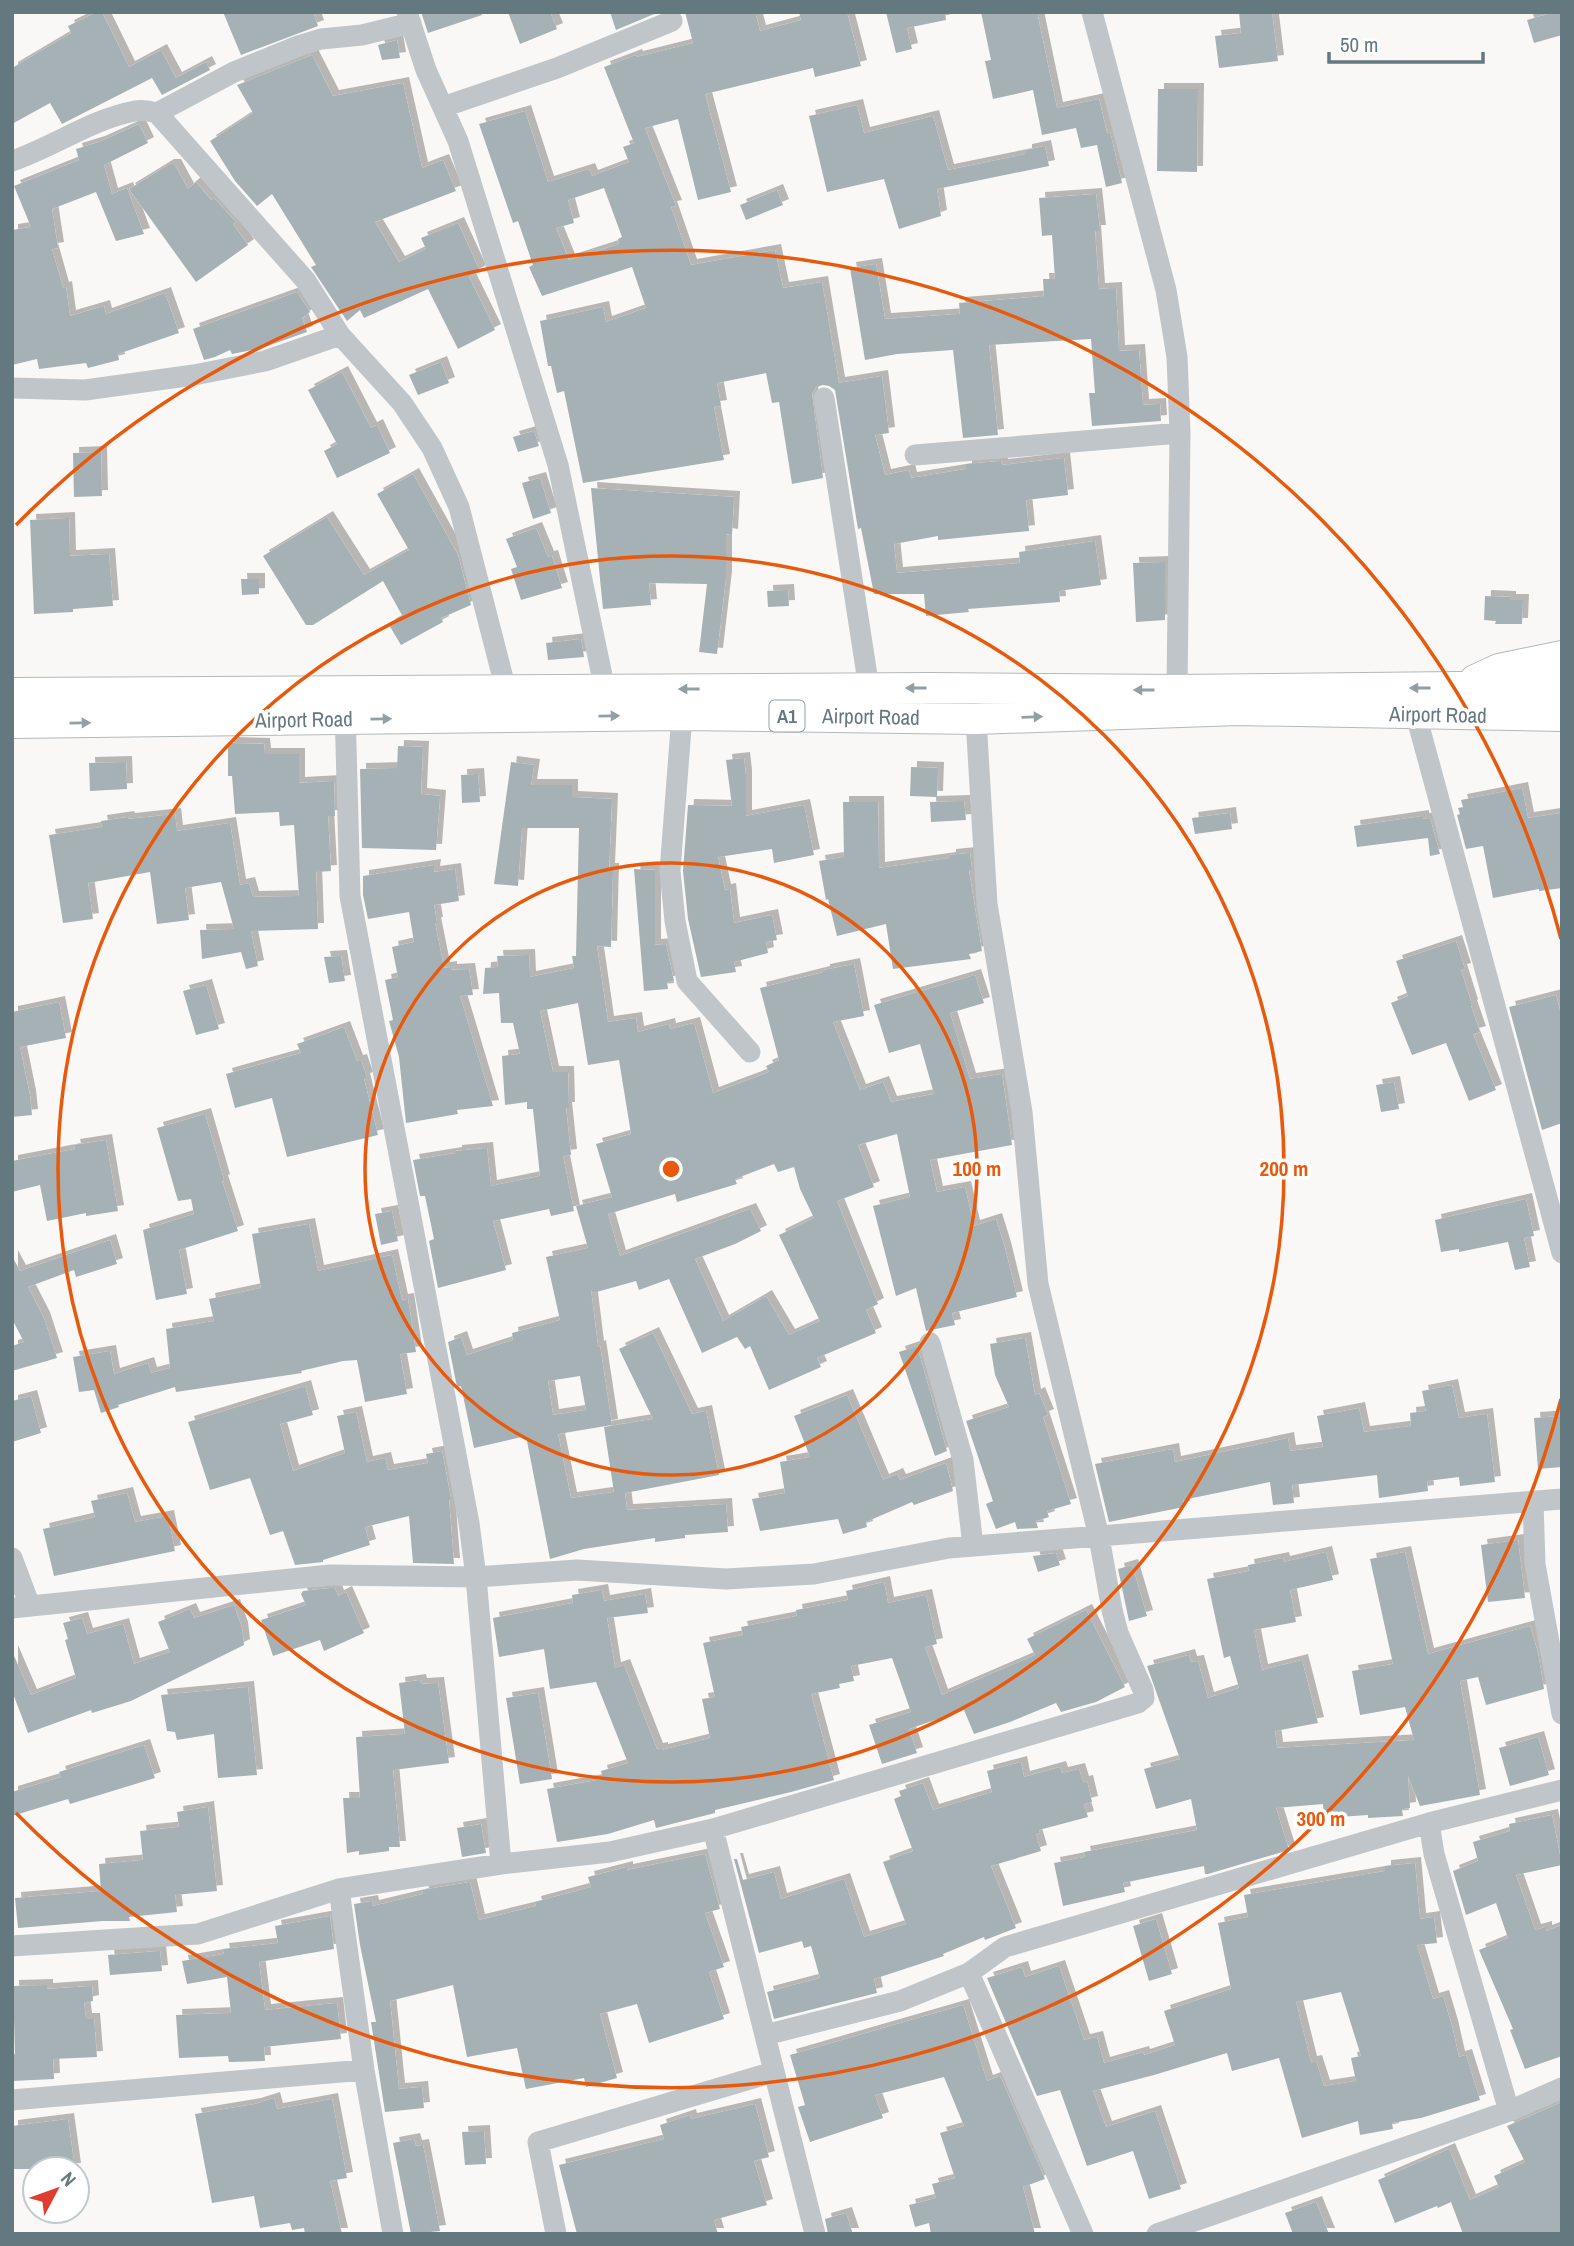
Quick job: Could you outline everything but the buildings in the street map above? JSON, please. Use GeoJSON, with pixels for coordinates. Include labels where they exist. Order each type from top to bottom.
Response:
{"type":"FeatureCollection","features":[{"type":"Feature","properties":{"kind":"highway"},"geometry":{"type":"LineString","coordinates":[[1455,702],[1499,669],[1562,656]]}},
{"type":"Feature","properties":{"kind":"highway","name":"Airport Road"},"geometry":{"type":"LineString","coordinates":[[12,693],[345,706],[976,719],[1238,710],[1416,715],[1455,702],[1562,686]]}},
{"type":"Feature","properties":{"kind":"highway","name":"Airport Road"},"geometry":{"type":"LineString","coordinates":[[12,723],[345,706],[506,690],[869,688],[1177,690],[1455,702],[1562,716]]}},
{"type":"Feature","properties":{"kind":"highway"},"geometry":{"type":"LineString","coordinates":[[1455,702],[1562,734]]}},
{"type":"Feature","properties":{"kind":"street"},"geometry":{"type":"LineString","coordinates":[[1092,12],[1166,290],[1177,357],[1180,433],[1177,690]]}},
{"type":"Feature","properties":{"kind":"street"},"geometry":{"type":"LineString","coordinates":[[12,161],[135,111],[157,113],[234,72],[298,46],[321,39],[362,35],[409,18],[426,70],[458,141],[558,465],[605,690]]}},
{"type":"Feature","properties":{"kind":"street"},"geometry":{"type":"LineString","coordinates":[[443,107],[557,68],[672,21]]}},
{"type":"Feature","properties":{"kind":"street"},"geometry":{"type":"LineString","coordinates":[[157,113],[306,281],[340,335],[402,403],[432,448],[459,507],[506,690]]}},
{"type":"Feature","properties":{"kind":"street"},"geometry":{"type":"LineString","coordinates":[[12,388],[85,390],[194,375],[265,361],[340,335]]}},
{"type":"Feature","properties":{"kind":"street"},"geometry":{"type":"LineString","coordinates":[[824,398],[869,688]]}},
{"type":"Feature","properties":{"kind":"street"},"geometry":{"type":"LineString","coordinates":[[915,455],[1180,433]]}},
{"type":"Feature","properties":{"kind":"street"},"geometry":{"type":"LineString","coordinates":[[345,706],[350,896],[467,1509],[476,1577],[501,1864]]}},
{"type":"Feature","properties":{"kind":"street"},"geometry":{"type":"LineString","coordinates":[[682,715],[670,871],[675,921],[687,981],[750,1052]]}},
{"type":"Feature","properties":{"kind":"street"},"geometry":{"type":"LineString","coordinates":[[1416,715],[1562,1253]]}},
{"type":"Feature","properties":{"kind":"street"},"geometry":{"type":"LineString","coordinates":[[12,1946],[198,1934],[339,1889],[501,1864],[610,1852],[713,1829],[1138,1703],[1144,1698],[1118,1633],[1112,1610],[1099,1537],[1038,1284],[1022,1112],[987,904],[976,719]]}},
{"type":"Feature","properties":{"kind":"street"},"geometry":{"type":"LineString","coordinates":[[930,1343],[963,1460],[973,1546]]}},
{"type":"Feature","properties":{"kind":"street"},"geometry":{"type":"LineString","coordinates":[[12,1558],[21,1607],[330,1575],[476,1577],[577,1570],[726,1579],[814,1574],[949,1548],[1562,1499]]}},
{"type":"Feature","properties":{"kind":"street"},"geometry":{"type":"LineString","coordinates":[[1533,1503],[1535,1564],[1562,1714]]}},
{"type":"Feature","properties":{"kind":"street"},"geometry":{"type":"LineString","coordinates":[[765,2035],[900,2001],[970,1972],[1005,1947],[1429,1823],[1562,1790]]}},
{"type":"Feature","properties":{"kind":"street"},"geometry":{"type":"LineString","coordinates":[[1429,1823],[1434,1854],[1509,2111]]}},
{"type":"Feature","properties":{"kind":"street"},"geometry":{"type":"LineString","coordinates":[[713,1829],[815,2234]]}},
{"type":"Feature","properties":{"kind":"street"},"geometry":{"type":"LineString","coordinates":[[339,1889],[364,2070],[393,2234]]}},
{"type":"Feature","properties":{"kind":"street"},"geometry":{"type":"LineString","coordinates":[[970,1972],[1083,2234]]}},
{"type":"Feature","properties":{"kind":"street"},"geometry":{"type":"LineString","coordinates":[[12,2100],[364,2070]]}},
{"type":"Feature","properties":{"kind":"street"},"geometry":{"type":"LineString","coordinates":[[556,2234],[538,2142],[773,2072]]}},
{"type":"Feature","properties":{"kind":"street"},"geometry":{"type":"LineString","coordinates":[[1157,2234],[1509,2111],[1562,2088]]}}]}
